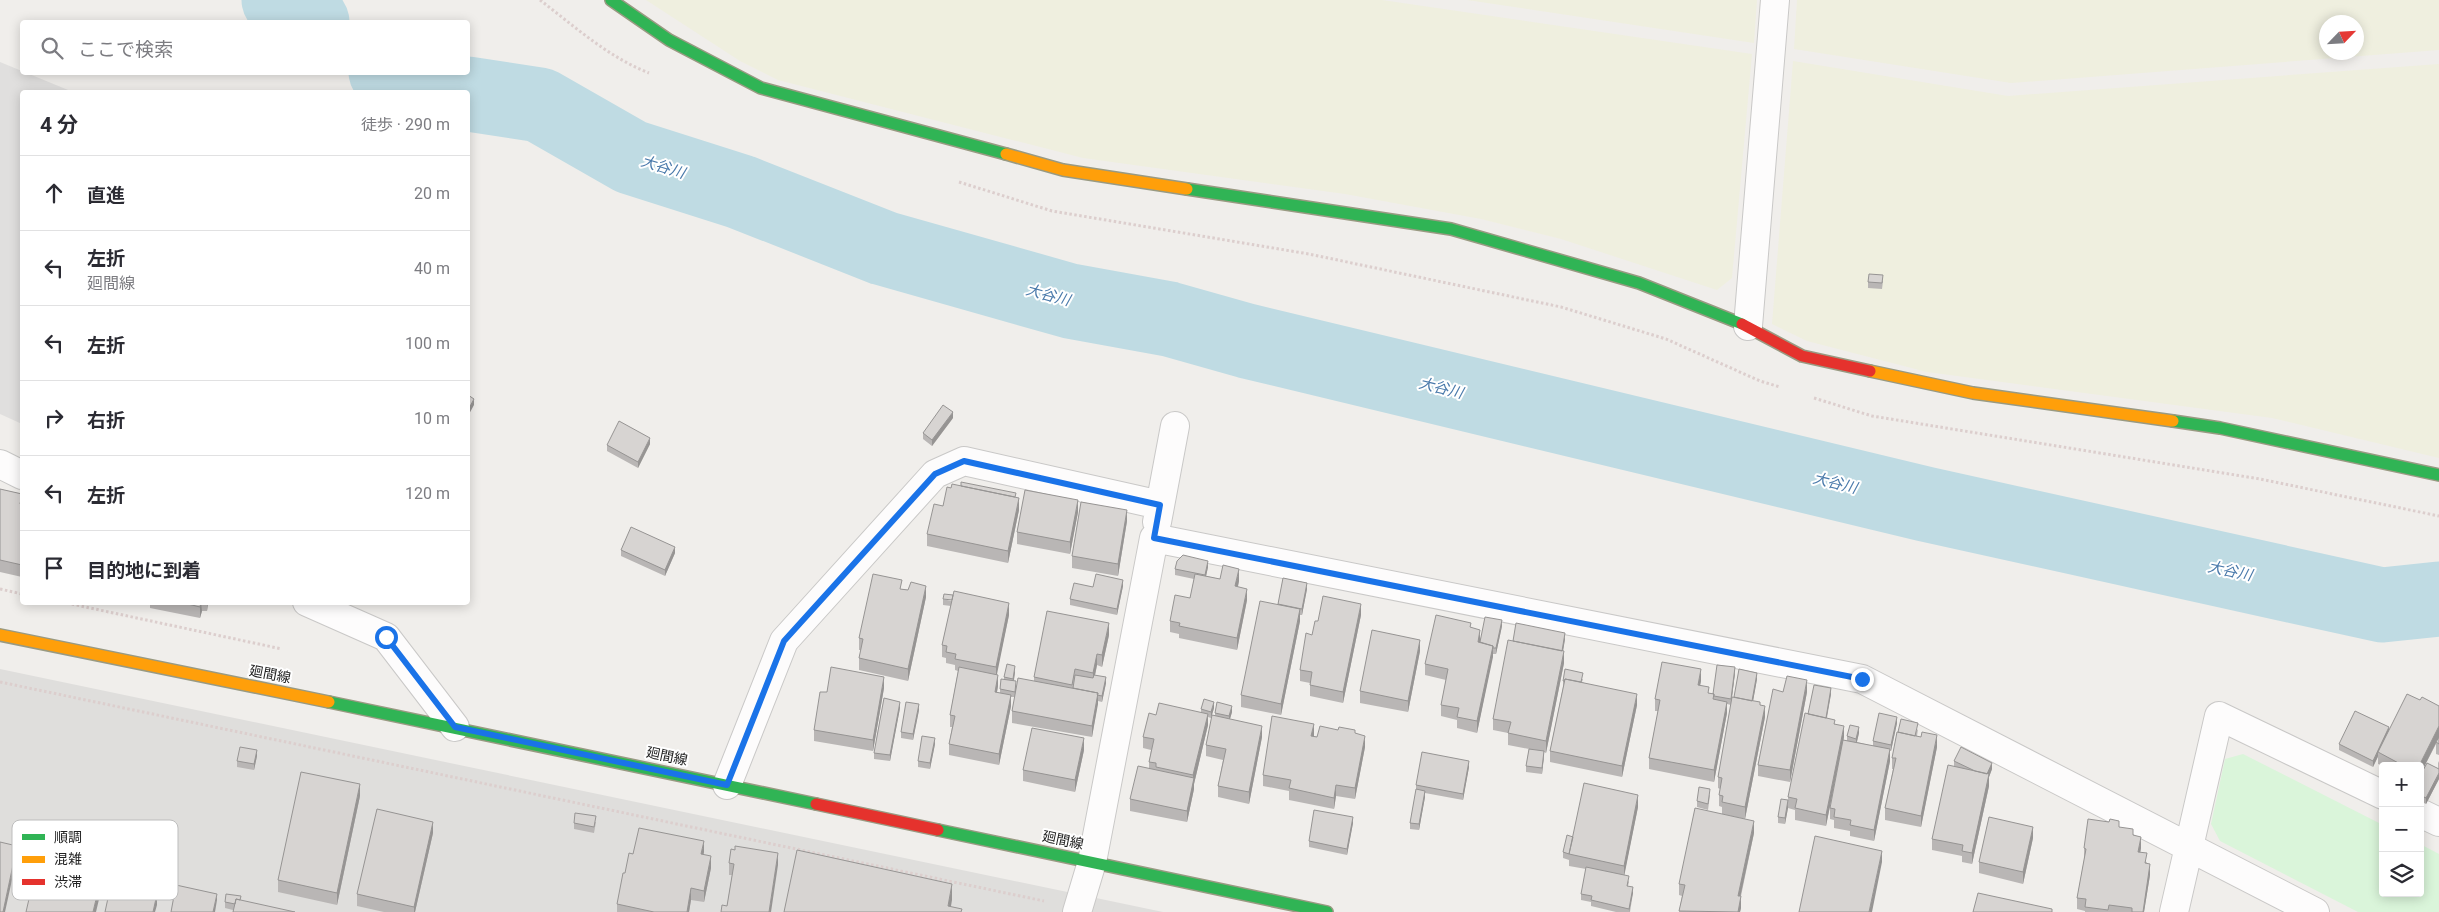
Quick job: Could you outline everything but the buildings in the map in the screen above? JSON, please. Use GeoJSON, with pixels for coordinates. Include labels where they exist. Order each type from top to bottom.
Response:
{"type":"FeatureCollection","features":[{"type":"Feature","properties":{"kind":"street"},"geometry":{"type":"LineString","coordinates":[[611,0],[669,40],[761,88],[1062,170],[1452,229],[1639,283],[1748,326],[1802,356],[1972,393],[2220,428],[2439,474]]}},
{"type":"Feature","properties":{"kind":"street"},"geometry":{"type":"LineString","coordinates":[[1748,326],[1775,0]]}},
{"type":"Feature","properties":{"kind":"street"},"geometry":{"type":"LineString","coordinates":[[1077,910],[1092,862],[1175,426]]}},
{"type":"Feature","properties":{"kind":"street"},"geometry":{"type":"LineString","coordinates":[[727,785],[784,641],[935,474],[964,461],[1160,505]]}},
{"type":"Feature","properties":{"kind":"street"},"geometry":{"type":"LineString","coordinates":[[0,464],[20,474]]}},
{"type":"Feature","properties":{"kind":"street"},"geometry":{"type":"LineString","coordinates":[[1154,538],[1862,679],[2315,912]]}},
{"type":"Feature","properties":{"kind":"street"},"geometry":{"type":"LineString","coordinates":[[314,605],[386,637],[455,727]]}},
{"type":"Feature","properties":{"kind":"street","name":"廻間線"},"geometry":{"type":"LineString","coordinates":[[0,635],[455,727],[1327,912]]}},
{"type":"Feature","properties":{"kind":"street"},"geometry":{"type":"LineString","coordinates":[[2174,912],[2218,716],[2379,793]]}},
{"type":"Feature","properties":{"kind":"street"},"geometry":{"type":"LineString","coordinates":[[2424,815],[2439,822]]}},
{"type":"Feature","properties":{"kind":"path"},"geometry":{"type":"LineString","coordinates":[[540,0],[587,37],[631,66],[657,76]]}},
{"type":"Feature","properties":{"kind":"path"},"geometry":{"type":"LineString","coordinates":[[958,182],[1052,211],[1309,254],[1561,307],[1666,339],[1760,381],[1788,390]]}},
{"type":"Feature","properties":{"kind":"path"},"geometry":{"type":"LineString","coordinates":[[1807,396],[1872,416],[2260,479],[2439,516]]}},
{"type":"Feature","properties":{"kind":"path"},"geometry":{"type":"LineString","coordinates":[[0,589],[20,594]]}},
{"type":"Feature","properties":{"kind":"path"},"geometry":{"type":"LineString","coordinates":[[76,605],[282,649]]}},
{"type":"Feature","properties":{"kind":"path"},"geometry":{"type":"LineString","coordinates":[[0,682],[1077,910]]}},
{"type":"Feature","properties":{"kind":"shaded area"},"geometry":{"type":"Polygon","coordinates":[[[0,62],[20,70],[20,75],[32,75],[68,90],[20,90],[20,423],[0,414],[0,62]]]}},
{"type":"Feature","properties":{"kind":"shaded area"},"geometry":{"type":"Polygon","coordinates":[[[0,669],[1163,912],[0,912],[0,669]]]}},
{"type":"Feature","properties":{"kind":"green space"},"geometry":{"type":"Polygon","coordinates":[[[646,0],[1382,0],[1752,54],[1732,278],[1717,290],[1561,239],[1481,219],[1345,194],[1083,158],[778,80],[740,61],[646,0]]]}},
{"type":"Feature","properties":{"kind":"green space"},"geometry":{"type":"Polygon","coordinates":[[[1467,0],[1757,0],[1754,43],[1467,0]]]}},
{"type":"Feature","properties":{"kind":"green space"},"geometry":{"type":"Polygon","coordinates":[[[1797,0],[2439,0],[2439,50],[2364,56],[2364,15],[2319,15],[2319,59],[2011,83],[1794,49],[1797,0]]]}},
{"type":"Feature","properties":{"kind":"green space"},"geometry":{"type":"Polygon","coordinates":[[[1793,61],[2008,96],[2439,64],[2439,458],[2272,418],[1927,372],[1807,341],[1772,324],[1793,61]]]}},
{"type":"Feature","properties":{"kind":"green space"},"geometry":{"type":"Polygon","coordinates":[[[2243,754],[2379,823],[2379,897],[2424,897],[2424,846],[2439,854],[2439,912],[2358,912],[2220,841],[2211,824],[2225,759],[2243,754]]]}},
{"type":"Feature","properties":{"kind":"waterway","name":"大谷川"},"geometry":{"type":"LineString","coordinates":[[279,0],[309,20]]}},
{"type":"Feature","properties":{"kind":"waterway","name":"大谷川"},"geometry":{"type":"LineString","coordinates":[[390,75],[403,84],[444,90]]}},
{"type":"Feature","properties":{"kind":"waterway","name":"大谷川"},"geometry":{"type":"LineString","coordinates":[[470,94],[540,105],[631,157],[741,192],[883,248],[1070,301],[1169,319],[1247,341],[1925,504],[2382,605],[2439,599]]}},
{"type":"Feature","properties":{"kind":"traffic: fast"},"geometry":{"type":"LineString","coordinates":[[611,0],[669,40],[761,88],[1006,154]]}},
{"type":"Feature","properties":{"kind":"traffic: fast"},"geometry":{"type":"LineString","coordinates":[[1187,189],[1451,229],[1639,283],[1742,324]]}},
{"type":"Feature","properties":{"kind":"traffic: fast"},"geometry":{"type":"LineString","coordinates":[[2173,421],[2220,428],[2439,475]]}},
{"type":"Feature","properties":{"kind":"traffic: fast"},"geometry":{"type":"LineString","coordinates":[[329,702],[816,804]]}},
{"type":"Feature","properties":{"kind":"traffic: fast"},"geometry":{"type":"LineString","coordinates":[[938,830],[1327,912]]}},
{"type":"Feature","properties":{"kind":"traffic: slow"},"geometry":{"type":"LineString","coordinates":[[1006,154],[1063,170],[1187,189]]}},
{"type":"Feature","properties":{"kind":"traffic: slow"},"geometry":{"type":"LineString","coordinates":[[1870,371],[1973,393],[2173,421]]}},
{"type":"Feature","properties":{"kind":"traffic: slow"},"geometry":{"type":"LineString","coordinates":[[0,635],[329,702]]}},
{"type":"Feature","properties":{"kind":"traffic: jam"},"geometry":{"type":"LineString","coordinates":[[1742,324],[1802,356],[1870,371]]}},
{"type":"Feature","properties":{"kind":"traffic: jam"},"geometry":{"type":"LineString","coordinates":[[816,804],[938,830]]}},
{"type":"Feature","properties":{"kind":"route"},"geometry":{"type":"LineString","coordinates":[[386,637],[455,727],[727,785],[784,641],[935,474],[964,461],[1160,505],[1154,538],[1862,679]]}}]}
